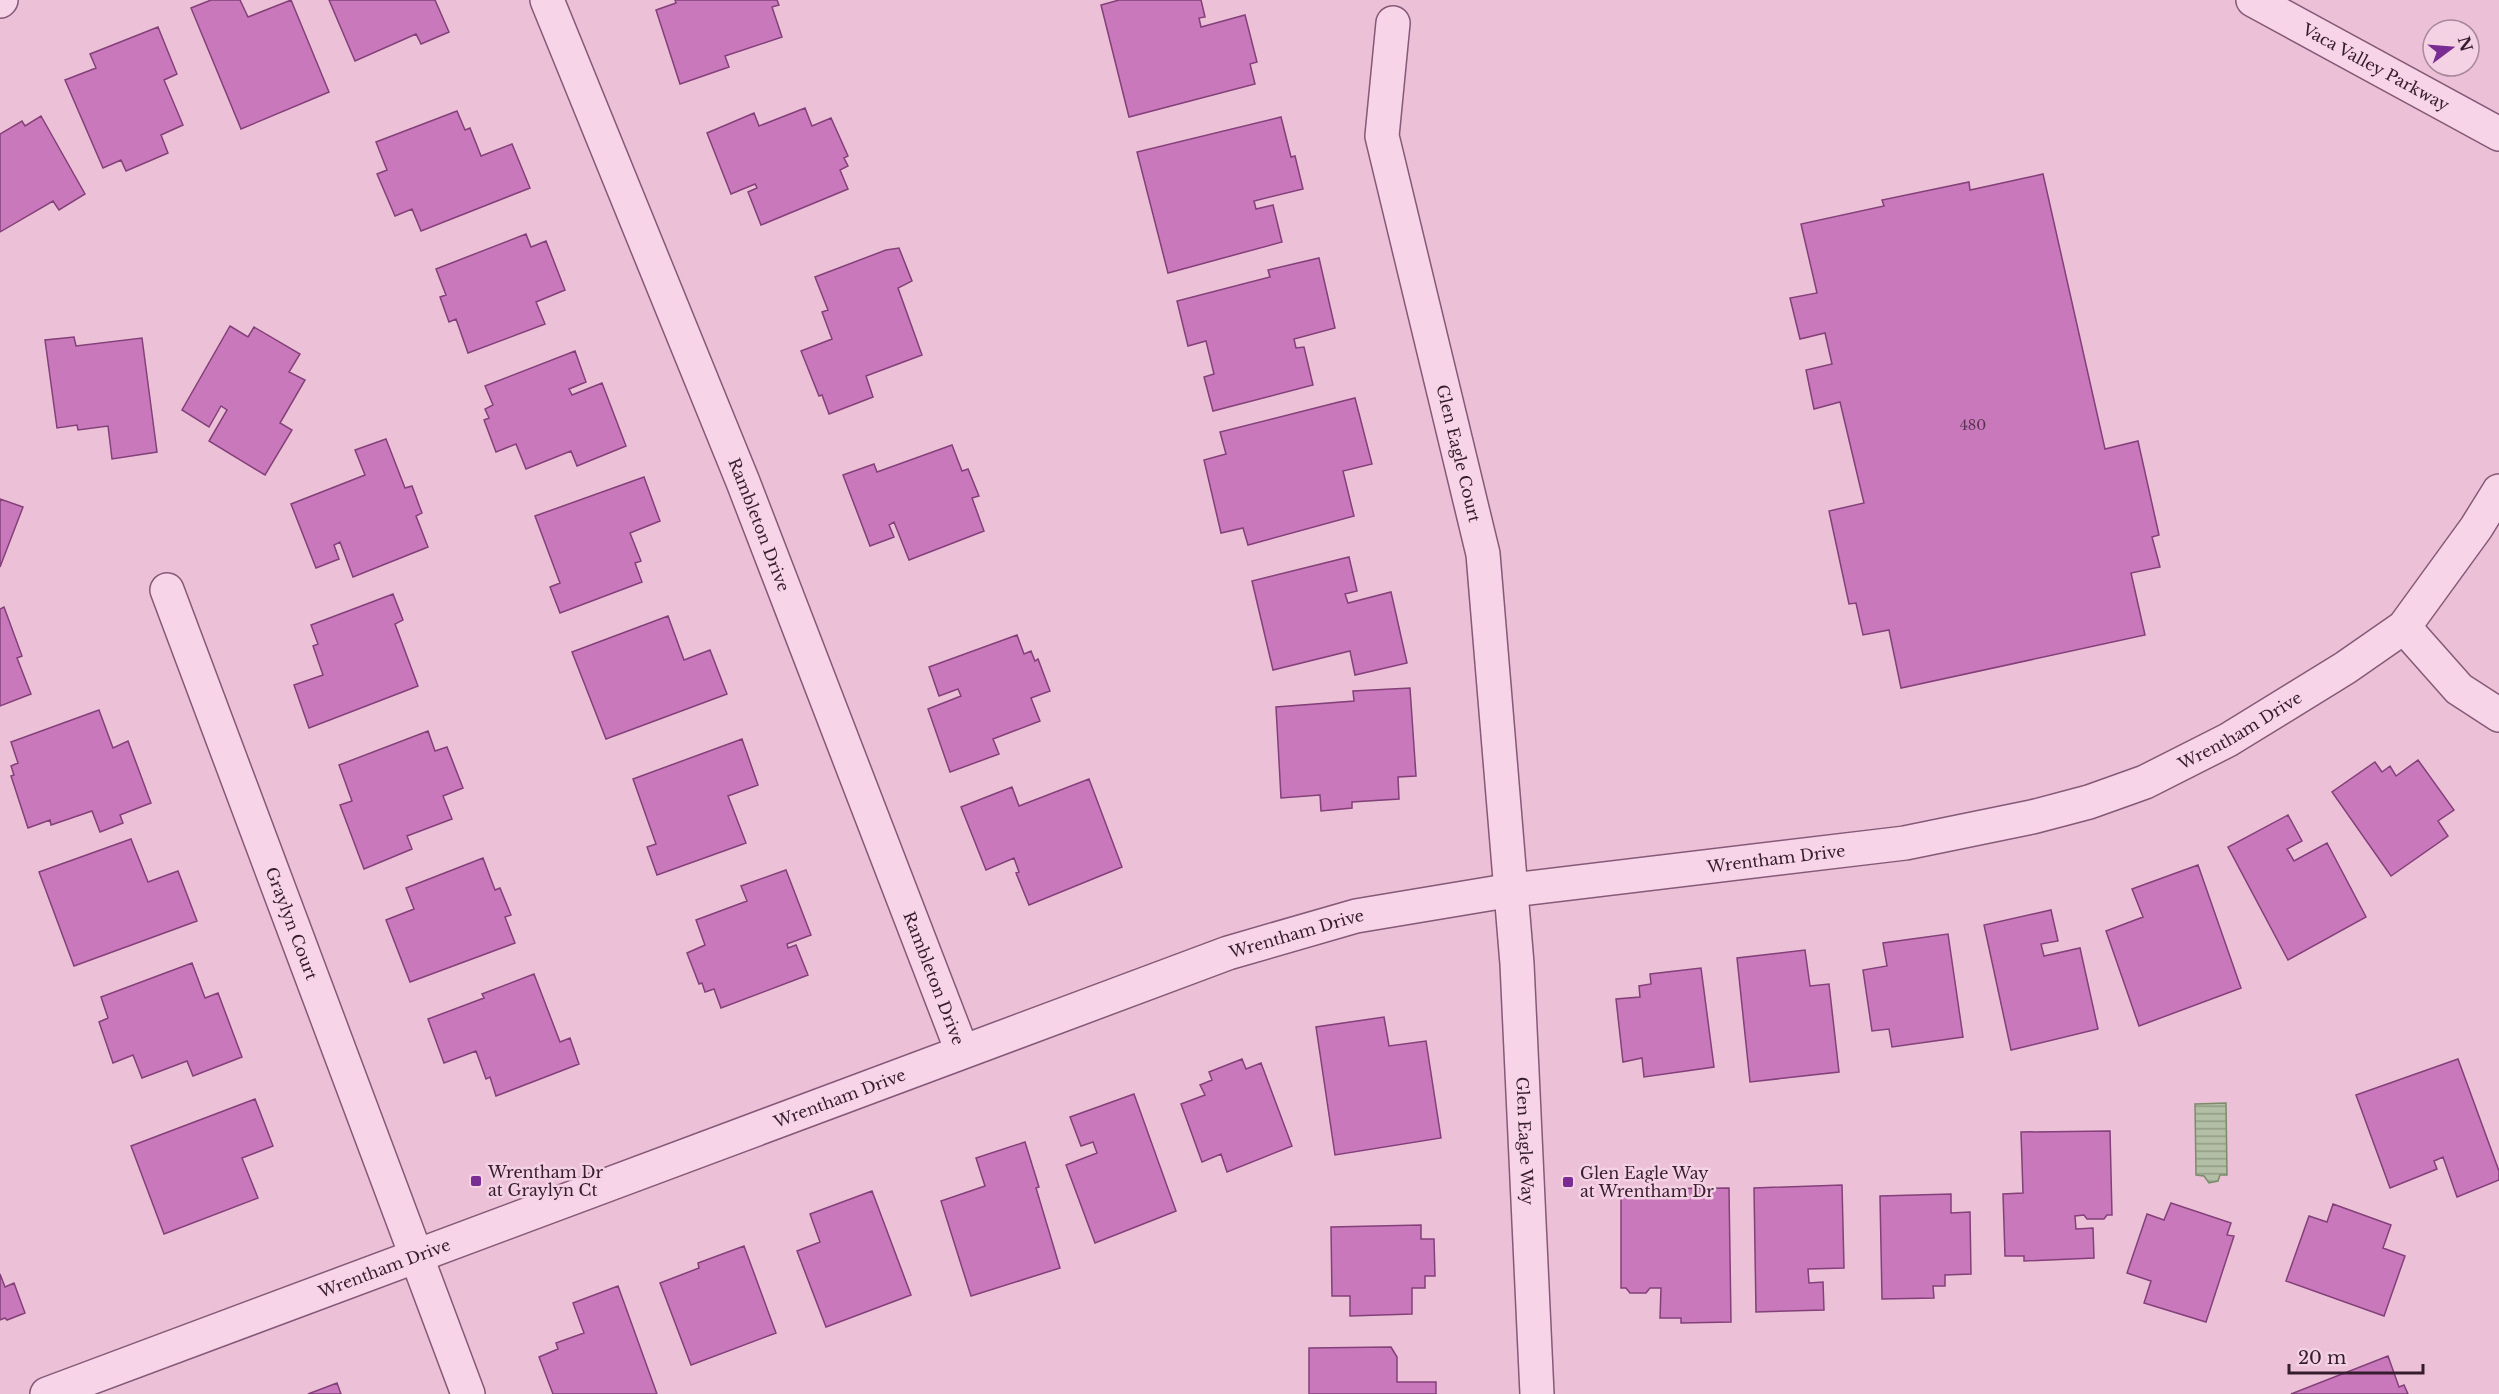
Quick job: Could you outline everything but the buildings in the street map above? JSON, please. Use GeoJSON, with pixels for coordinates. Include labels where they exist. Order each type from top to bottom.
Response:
{"type":"FeatureCollection","features":[{"type":"Feature","properties":{"kind":"street","name":"Rambleton Drive"},"geometry":{"type":"LineString","coordinates":[[547,0],[743,482],[962,1051]]}},
{"type":"Feature","properties":{"kind":"street","name":"Vaca Valley Parkway"},"geometry":{"type":"LineString","coordinates":[[2253,0],[2499,134]]}},
{"type":"Feature","properties":{"kind":"street","name":"Glen Eagle Court"},"geometry":{"type":"LineString","coordinates":[[1393,23],[1382,136],[1483,554],[1512,890]]}},
{"type":"Feature","properties":{"kind":"street","name":"Wrentham Drive"},"geometry":{"type":"LineString","coordinates":[[47,1394],[962,1051],[1239,950],[1356,916],[1512,890],[1905,843],[2032,817],[2090,802],[2145,782],[2228,740],[2344,668],[2404,627],[2476,528],[2499,491]]}},
{"type":"Feature","properties":{"kind":"street","name":"Graylyn Court"},"geometry":{"type":"LineString","coordinates":[[167,590],[468,1394]]}},
{"type":"Feature","properties":{"kind":"street"},"geometry":{"type":"LineString","coordinates":[[2404,627],[2459,689],[2499,715]]}},
{"type":"Feature","properties":{"kind":"street","name":"Glen Eagle Way"},"geometry":{"type":"LineString","coordinates":[[1512,890],[1537,1394]]}},
{"type":"Feature","properties":{"kind":"shaded area"},"geometry":{"type":"Polygon","coordinates":[[[2226,1103],[2227,1175],[2220,1175],[2218,1181],[2209,1183],[2204,1176],[2196,1175],[2195,1104],[2226,1103]]]}},
{"type":"Feature","properties":{"kind":"place","name":"Wrentham Dr at Graylyn Ct"},"geometry":{"type":"Point","coordinates":[476,1181]}},
{"type":"Feature","properties":{"kind":"place","name":"Glen Eagle Way at Wrentham Dr"},"geometry":{"type":"Point","coordinates":[1568,1182]}}]}
